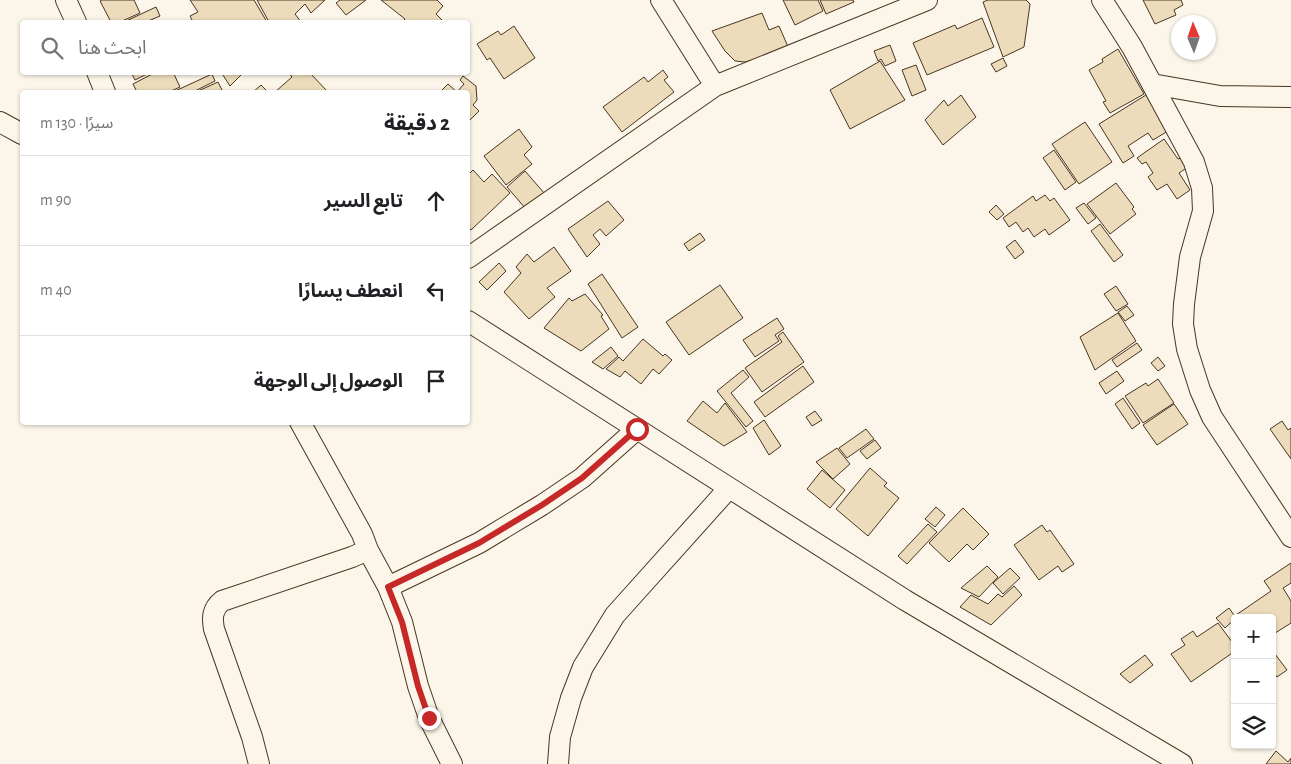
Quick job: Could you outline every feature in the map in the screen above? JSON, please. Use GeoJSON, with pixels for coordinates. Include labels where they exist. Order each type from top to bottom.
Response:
{"type":"FeatureCollection","features":[{"type":"Feature","properties":{"kind":"street"},"geometry":{"type":"LineString","coordinates":[[66,0],[75,20]]}},
{"type":"Feature","properties":{"kind":"street"},"geometry":{"type":"LineString","coordinates":[[661,0],[715,86]]}},
{"type":"Feature","properties":{"kind":"street"},"geometry":{"type":"LineString","coordinates":[[470,257],[715,86],[927,0]]}},
{"type":"Feature","properties":{"kind":"street"},"geometry":{"type":"LineString","coordinates":[[1102,0],[1132,47],[1194,162],[1202,188],[1203,211],[1190,258],[1183,324],[1187,350],[1200,390],[1212,417],[1291,537]]}},
{"type":"Feature","properties":{"kind":"street"},"geometry":{"type":"LineString","coordinates":[[98,75],[104,90]]}},
{"type":"Feature","properties":{"kind":"street"},"geometry":{"type":"LineString","coordinates":[[1152,84],[1220,96],[1291,97]]}},
{"type":"Feature","properties":{"kind":"street"},"geometry":{"type":"LineString","coordinates":[[0,122],[20,133]]}},
{"type":"Feature","properties":{"kind":"street"},"geometry":{"type":"LineString","coordinates":[[470,323],[905,600],[1182,764]]}},
{"type":"Feature","properties":{"kind":"street"},"geometry":{"type":"LineString","coordinates":[[302,425],[362,534],[368,550],[388,587],[402,622],[420,694],[429,718],[452,764]]}},
{"type":"Feature","properties":{"kind":"street"},"geometry":{"type":"LineString","coordinates":[[388,587],[479,543],[542,505],[582,478],[637,429]]}},
{"type":"Feature","properties":{"kind":"street"},"geometry":{"type":"LineString","coordinates":[[558,764],[560,737],[570,698],[582,667],[615,615],[729,488]]}},
{"type":"Feature","properties":{"kind":"street"},"geometry":{"type":"LineString","coordinates":[[259,764],[252,737],[214,629],[212,620],[216,605],[222,601],[368,550]]}},
{"type":"Feature","properties":{"kind":"building"},"geometry":{"type":"Polygon","coordinates":[[[134,0],[140,13],[124,20],[110,20],[100,1],[134,0]]]}},
{"type":"Feature","properties":{"kind":"building"},"geometry":{"type":"Polygon","coordinates":[[[190,0],[254,0],[266,20],[192,20],[190,16],[198,12],[190,0]]]}},
{"type":"Feature","properties":{"kind":"building"},"geometry":{"type":"Polygon","coordinates":[[[257,0],[325,0],[311,13],[305,4],[295,14],[300,20],[268,20],[257,0]]]}},
{"type":"Feature","properties":{"kind":"building"},"geometry":{"type":"Polygon","coordinates":[[[340,0],[366,0],[346,15],[336,3],[340,0]]]}},
{"type":"Feature","properties":{"kind":"building"},"geometry":{"type":"Polygon","coordinates":[[[381,0],[437,0],[443,6],[436,14],[442,20],[405,19],[381,0]]]}},
{"type":"Feature","properties":{"kind":"building"},"geometry":{"type":"Polygon","coordinates":[[[783,0],[818,0],[823,11],[795,25],[783,0]]]}},
{"type":"Feature","properties":{"kind":"building"},"geometry":{"type":"Polygon","coordinates":[[[820,0],[853,0],[854,2],[826,14],[820,0]]]}},
{"type":"Feature","properties":{"kind":"building"},"geometry":{"type":"Polygon","coordinates":[[[988,0],[1026,0],[1030,4],[1024,47],[1003,57],[983,2],[988,0]]]}},
{"type":"Feature","properties":{"kind":"building"},"geometry":{"type":"Polygon","coordinates":[[[1143,0],[1181,0],[1183,5],[1174,10],[1176,15],[1171,15],[1171,17],[1155,24],[1143,0]]]}},
{"type":"Feature","properties":{"kind":"building"},"geometry":{"type":"Polygon","coordinates":[[[156,7],[160,16],[151,20],[128,20],[156,7]]]}},
{"type":"Feature","properties":{"kind":"building"},"geometry":{"type":"Polygon","coordinates":[[[762,13],[769,30],[779,26],[789,49],[745,62],[735,61],[725,51],[712,31],[762,13]]]}},
{"type":"Feature","properties":{"kind":"building"},"geometry":{"type":"Polygon","coordinates":[[[982,18],[994,47],[927,75],[913,43],[955,25],[957,29],[982,18]]]}},
{"type":"Feature","properties":{"kind":"building"},"geometry":{"type":"Polygon","coordinates":[[[514,26],[535,58],[504,79],[490,58],[487,60],[477,44],[498,31],[501,35],[514,26]]]}},
{"type":"Feature","properties":{"kind":"building"},"geometry":{"type":"Polygon","coordinates":[[[890,45],[896,61],[885,66],[881,59],[878,61],[874,51],[890,45]]]}},
{"type":"Feature","properties":{"kind":"building"},"geometry":{"type":"Polygon","coordinates":[[[1118,49],[1144,94],[1110,113],[1103,102],[1106,101],[1089,70],[1103,62],[1102,59],[1118,49]]]}},
{"type":"Feature","properties":{"kind":"building"},"geometry":{"type":"Polygon","coordinates":[[[1003,58],[1007,66],[996,72],[991,64],[1003,58]]]}},
{"type":"Feature","properties":{"kind":"building"},"geometry":{"type":"Polygon","coordinates":[[[880,61],[905,100],[850,129],[830,90],[880,61]]]}},
{"type":"Feature","properties":{"kind":"building"},"geometry":{"type":"Polygon","coordinates":[[[916,65],[926,90],[912,96],[902,70],[916,65]]]}},
{"type":"Feature","properties":{"kind":"building"},"geometry":{"type":"Polygon","coordinates":[[[663,70],[668,77],[664,80],[674,92],[622,132],[603,107],[644,77],[648,82],[663,70]]]}},
{"type":"Feature","properties":{"kind":"building"},"geometry":{"type":"Polygon","coordinates":[[[132,75],[145,75],[135,80],[132,75]]]}},
{"type":"Feature","properties":{"kind":"building"},"geometry":{"type":"Polygon","coordinates":[[[150,75],[174,75],[180,87],[173,90],[136,90],[133,84],[150,75]]]}},
{"type":"Feature","properties":{"kind":"building"},"geometry":{"type":"Polygon","coordinates":[[[210,75],[212,75],[215,81],[197,90],[177,90],[210,75]]]}},
{"type":"Feature","properties":{"kind":"building"},"geometry":{"type":"Polygon","coordinates":[[[223,75],[241,75],[230,86],[223,75]]]}},
{"type":"Feature","properties":{"kind":"building"},"geometry":{"type":"Polygon","coordinates":[[[290,75],[312,75],[326,90],[277,90],[292,77],[290,75]]]}},
{"type":"Feature","properties":{"kind":"building"},"geometry":{"type":"Polygon","coordinates":[[[463,76],[476,86],[477,100],[473,105],[479,111],[470,120],[470,90],[459,90],[464,84],[460,80],[463,76]]]}},
{"type":"Feature","properties":{"kind":"building"},"geometry":{"type":"Polygon","coordinates":[[[218,82],[222,90],[200,90],[218,82]]]}},
{"type":"Feature","properties":{"kind":"building"},"geometry":{"type":"Polygon","coordinates":[[[448,84],[455,90],[442,90],[448,84]]]}},
{"type":"Feature","properties":{"kind":"building"},"geometry":{"type":"Polygon","coordinates":[[[261,85],[266,90],[255,90],[261,85]]]}},
{"type":"Feature","properties":{"kind":"building"},"geometry":{"type":"Polygon","coordinates":[[[961,95],[976,117],[943,145],[925,120],[944,100],[948,106],[961,95]]]}},
{"type":"Feature","properties":{"kind":"building"},"geometry":{"type":"Polygon","coordinates":[[[1146,95],[1168,131],[1153,140],[1148,133],[1128,146],[1134,156],[1123,163],[1099,124],[1146,95]]]}},
{"type":"Feature","properties":{"kind":"building"},"geometry":{"type":"Polygon","coordinates":[[[1085,122],[1112,162],[1079,184],[1052,144],[1085,122]]]}},
{"type":"Feature","properties":{"kind":"building"},"geometry":{"type":"Polygon","coordinates":[[[519,129],[532,147],[524,155],[532,164],[506,185],[484,156],[519,129]]]}},
{"type":"Feature","properties":{"kind":"building"},"geometry":{"type":"Polygon","coordinates":[[[1164,139],[1178,159],[1181,158],[1188,167],[1179,173],[1190,190],[1177,199],[1167,184],[1157,190],[1148,177],[1153,173],[1146,162],[1142,164],[1137,158],[1164,139]]]}},
{"type":"Feature","properties":{"kind":"building"},"geometry":{"type":"Polygon","coordinates":[[[1054,150],[1076,182],[1065,190],[1043,158],[1054,150]]]}},
{"type":"Feature","properties":{"kind":"building"},"geometry":{"type":"Polygon","coordinates":[[[473,170],[484,182],[492,174],[510,193],[471,230],[470,229],[470,173],[473,170]]]}},
{"type":"Feature","properties":{"kind":"building"},"geometry":{"type":"Polygon","coordinates":[[[525,171],[545,194],[526,209],[507,187],[525,171]]]}},
{"type":"Feature","properties":{"kind":"building"},"geometry":{"type":"Polygon","coordinates":[[[1116,183],[1134,207],[1132,209],[1136,214],[1110,234],[1087,204],[1116,183]]]}},
{"type":"Feature","properties":{"kind":"building"},"geometry":{"type":"Polygon","coordinates":[[[1045,195],[1050,201],[1054,198],[1070,220],[1049,235],[1045,229],[1034,237],[1028,228],[1023,232],[1016,222],[1009,227],[1003,218],[1033,196],[1036,201],[1045,195]]]}},
{"type":"Feature","properties":{"kind":"building"},"geometry":{"type":"Polygon","coordinates":[[[608,201],[624,220],[606,236],[600,229],[593,235],[600,244],[587,257],[568,229],[608,201]]]}},
{"type":"Feature","properties":{"kind":"building"},"geometry":{"type":"Polygon","coordinates":[[[1084,203],[1096,218],[1088,224],[1076,208],[1084,203]]]}},
{"type":"Feature","properties":{"kind":"building"},"geometry":{"type":"Polygon","coordinates":[[[996,205],[1004,214],[997,220],[989,212],[996,205]]]}},
{"type":"Feature","properties":{"kind":"building"},"geometry":{"type":"Polygon","coordinates":[[[1100,224],[1123,255],[1114,262],[1091,231],[1100,224]]]}},
{"type":"Feature","properties":{"kind":"building"},"geometry":{"type":"Polygon","coordinates":[[[700,233],[705,240],[689,251],[684,244],[700,233]]]}},
{"type":"Feature","properties":{"kind":"building"},"geometry":{"type":"Polygon","coordinates":[[[1015,240],[1024,252],[1015,259],[1006,247],[1015,240]]]}},
{"type":"Feature","properties":{"kind":"building"},"geometry":{"type":"Polygon","coordinates":[[[554,247],[571,271],[547,288],[555,297],[529,319],[504,292],[521,273],[516,267],[527,254],[534,262],[554,247]]]}},
{"type":"Feature","properties":{"kind":"building"},"geometry":{"type":"Polygon","coordinates":[[[499,263],[506,271],[487,290],[479,282],[499,263]]]}},
{"type":"Feature","properties":{"kind":"building"},"geometry":{"type":"Polygon","coordinates":[[[602,274],[638,327],[622,338],[588,284],[602,274]]]}},
{"type":"Feature","properties":{"kind":"building"},"geometry":{"type":"Polygon","coordinates":[[[720,285],[743,318],[689,355],[666,322],[720,285]]]}},
{"type":"Feature","properties":{"kind":"building"},"geometry":{"type":"Polygon","coordinates":[[[1116,286],[1128,304],[1116,311],[1104,294],[1116,286]]]}},
{"type":"Feature","properties":{"kind":"building"},"geometry":{"type":"Polygon","coordinates":[[[585,294],[603,315],[601,316],[609,329],[581,351],[544,328],[569,298],[572,301],[585,294]]]}},
{"type":"Feature","properties":{"kind":"building"},"geometry":{"type":"Polygon","coordinates":[[[1127,306],[1134,315],[1125,321],[1118,312],[1127,306]]]}},
{"type":"Feature","properties":{"kind":"building"},"geometry":{"type":"Polygon","coordinates":[[[1118,313],[1136,341],[1095,370],[1080,337],[1118,313]]]}},
{"type":"Feature","properties":{"kind":"building"},"geometry":{"type":"Polygon","coordinates":[[[777,318],[784,329],[775,335],[779,341],[755,357],[743,340],[777,318]]]}},
{"type":"Feature","properties":{"kind":"building"},"geometry":{"type":"Polygon","coordinates":[[[783,332],[804,362],[762,392],[745,368],[782,342],[778,336],[783,332]]]}},
{"type":"Feature","properties":{"kind":"building"},"geometry":{"type":"Polygon","coordinates":[[[643,339],[663,356],[665,354],[672,360],[659,374],[653,369],[641,384],[625,371],[620,377],[606,369],[619,357],[623,361],[643,339]]]}},
{"type":"Feature","properties":{"kind":"building"},"geometry":{"type":"Polygon","coordinates":[[[1137,343],[1142,350],[1117,367],[1112,360],[1137,343]]]}},
{"type":"Feature","properties":{"kind":"building"},"geometry":{"type":"Polygon","coordinates":[[[611,347],[618,356],[603,369],[592,362],[611,347]]]}},
{"type":"Feature","properties":{"kind":"building"},"geometry":{"type":"Polygon","coordinates":[[[1158,357],[1165,366],[1158,371],[1151,363],[1158,357]]]}},
{"type":"Feature","properties":{"kind":"building"},"geometry":{"type":"Polygon","coordinates":[[[803,366],[814,382],[765,417],[754,402],[803,366]]]}},
{"type":"Feature","properties":{"kind":"building"},"geometry":{"type":"Polygon","coordinates":[[[743,370],[749,377],[731,393],[753,421],[746,427],[717,391],[743,370]]]}},
{"type":"Feature","properties":{"kind":"building"},"geometry":{"type":"Polygon","coordinates":[[[1117,371],[1124,381],[1106,394],[1099,383],[1117,371]]]}},
{"type":"Feature","properties":{"kind":"building"},"geometry":{"type":"Polygon","coordinates":[[[1158,379],[1174,403],[1143,423],[1125,396],[1146,383],[1148,386],[1158,379]]]}},
{"type":"Feature","properties":{"kind":"building"},"geometry":{"type":"Polygon","coordinates":[[[1123,398],[1140,423],[1132,429],[1115,404],[1123,398]]]}},
{"type":"Feature","properties":{"kind":"building"},"geometry":{"type":"Polygon","coordinates":[[[703,401],[717,413],[725,403],[747,432],[724,446],[687,421],[703,401]]]}},
{"type":"Feature","properties":{"kind":"building"},"geometry":{"type":"Polygon","coordinates":[[[1174,404],[1188,424],[1157,445],[1143,425],[1174,404]]]}},
{"type":"Feature","properties":{"kind":"building"},"geometry":{"type":"Polygon","coordinates":[[[815,411],[822,420],[812,426],[806,417],[815,411]]]}},
{"type":"Feature","properties":{"kind":"building"},"geometry":{"type":"Polygon","coordinates":[[[764,420],[781,446],[769,455],[753,428],[764,420]]]}},
{"type":"Feature","properties":{"kind":"building"},"geometry":{"type":"Polygon","coordinates":[[[1282,421],[1288,430],[1291,428],[1291,459],[1270,429],[1282,421]]]}},
{"type":"Feature","properties":{"kind":"building"},"geometry":{"type":"Polygon","coordinates":[[[866,429],[874,439],[847,458],[839,448],[866,429]]]}},
{"type":"Feature","properties":{"kind":"building"},"geometry":{"type":"Polygon","coordinates":[[[875,440],[881,448],[867,459],[860,451],[875,440]]]}},
{"type":"Feature","properties":{"kind":"building"},"geometry":{"type":"Polygon","coordinates":[[[837,448],[850,464],[833,479],[816,462],[837,448]]]}},
{"type":"Feature","properties":{"kind":"building"},"geometry":{"type":"Polygon","coordinates":[[[870,468],[887,483],[884,486],[899,498],[868,536],[836,509],[870,468]]]}},
{"type":"Feature","properties":{"kind":"building"},"geometry":{"type":"Polygon","coordinates":[[[822,470],[845,490],[830,508],[807,489],[822,470]]]}},
{"type":"Feature","properties":{"kind":"building"},"geometry":{"type":"Polygon","coordinates":[[[936,507],[945,515],[935,527],[925,519],[936,507]]]}},
{"type":"Feature","properties":{"kind":"building"},"geometry":{"type":"Polygon","coordinates":[[[963,508],[989,534],[973,550],[967,544],[949,562],[929,543],[963,508]]]}},
{"type":"Feature","properties":{"kind":"building"},"geometry":{"type":"Polygon","coordinates":[[[928,524],[937,532],[907,564],[898,556],[928,524]]]}},
{"type":"Feature","properties":{"kind":"building"},"geometry":{"type":"Polygon","coordinates":[[[1042,525],[1047,532],[1050,530],[1074,564],[1062,572],[1058,566],[1039,580],[1014,545],[1042,525]]]}},
{"type":"Feature","properties":{"kind":"building"},"geometry":{"type":"Polygon","coordinates":[[[1291,563],[1291,583],[1283,588],[1291,601],[1291,623],[1276,632],[1276,614],[1237,614],[1271,591],[1264,581],[1291,563]]]}},
{"type":"Feature","properties":{"kind":"building"},"geometry":{"type":"Polygon","coordinates":[[[987,566],[998,577],[979,597],[961,588],[987,566]]]}},
{"type":"Feature","properties":{"kind":"building"},"geometry":{"type":"Polygon","coordinates":[[[1010,568],[1020,578],[1003,594],[993,583],[1010,568]]]}},
{"type":"Feature","properties":{"kind":"building"},"geometry":{"type":"Polygon","coordinates":[[[1014,586],[1022,595],[991,625],[960,607],[971,595],[988,604],[998,594],[1002,597],[1014,586]]]}},
{"type":"Feature","properties":{"kind":"building"},"geometry":{"type":"Polygon","coordinates":[[[1229,608],[1233,614],[1231,614],[1231,623],[1225,628],[1216,618],[1229,608]]]}},
{"type":"Feature","properties":{"kind":"building"},"geometry":{"type":"Polygon","coordinates":[[[1218,623],[1231,641],[1231,654],[1191,682],[1171,654],[1185,645],[1181,639],[1193,631],[1197,637],[1218,623]]]}},
{"type":"Feature","properties":{"kind":"building"},"geometry":{"type":"Polygon","coordinates":[[[1145,655],[1153,665],[1130,683],[1120,674],[1145,655]]]}},
{"type":"Feature","properties":{"kind":"building"},"geometry":{"type":"Polygon","coordinates":[[[1276,655],[1287,670],[1277,677],[1276,676],[1276,655]]]}},
{"type":"Feature","properties":{"kind":"building"},"geometry":{"type":"Polygon","coordinates":[[[1276,751],[1288,762],[1291,758],[1291,764],[1266,764],[1276,751]]]}},
{"type":"Feature","properties":{"kind":"route"},"geometry":{"type":"LineString","coordinates":[[429,718],[418,686],[402,622],[388,587],[479,543],[542,505],[582,478],[637,429]]}}]}
